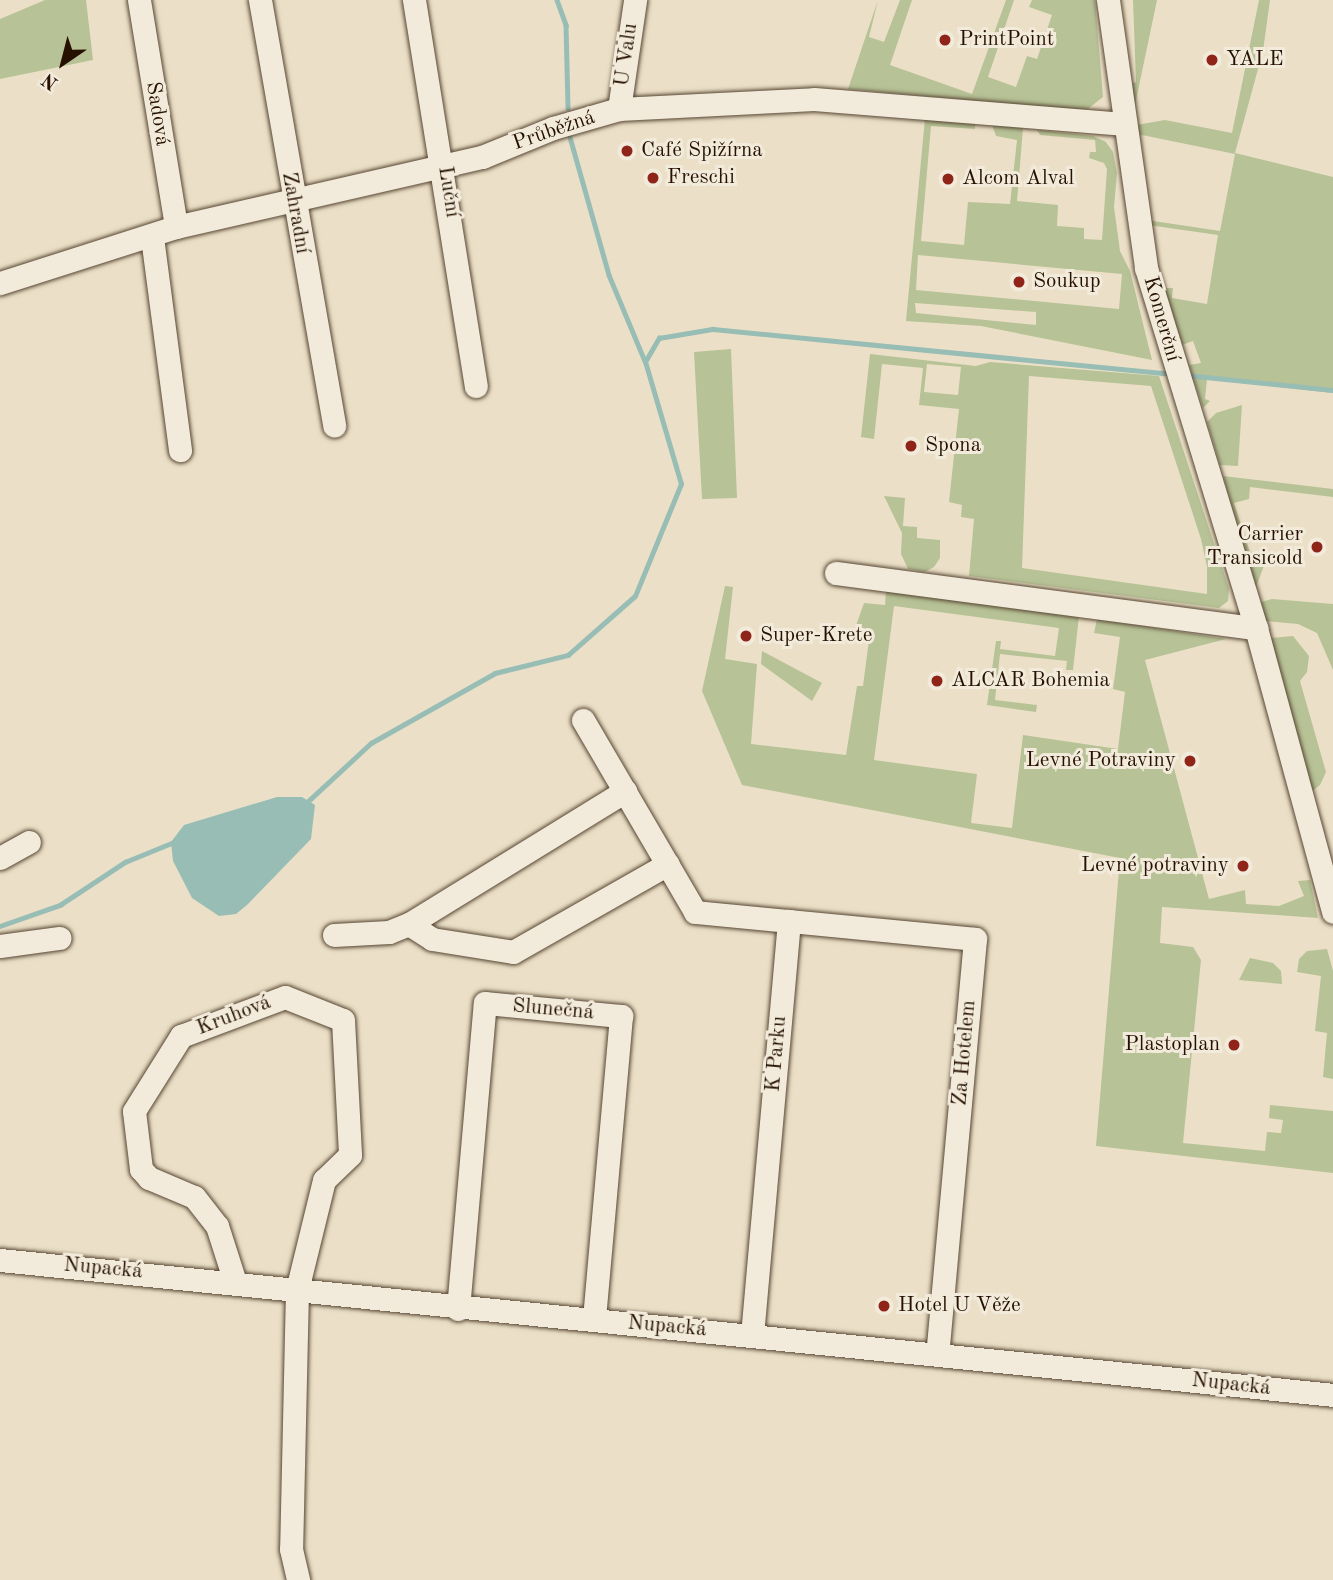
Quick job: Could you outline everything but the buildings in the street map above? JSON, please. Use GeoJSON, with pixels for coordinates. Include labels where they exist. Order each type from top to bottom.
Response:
{"type":"FeatureCollection","features":[{"type":"Feature","properties":{"kind":"street","name":"Sadová"},"geometry":{"type":"LineString","coordinates":[[139,0],[176,228]]}},
{"type":"Feature","properties":{"kind":"street","name":"Zahradní"},"geometry":{"type":"LineString","coordinates":[[260,0],[292,198],[334,426]]}},
{"type":"Feature","properties":{"kind":"street","name":"Luční"},"geometry":{"type":"LineString","coordinates":[[414,0],[444,167],[476,386]]}},
{"type":"Feature","properties":{"kind":"street","name":"U Valu"},"geometry":{"type":"LineString","coordinates":[[619,109],[635,0]]}},
{"type":"Feature","properties":{"kind":"street","name":"Komerční"},"geometry":{"type":"LineString","coordinates":[[1108,0],[1140,240],[1155,306],[1256,628],[1333,912]]}},
{"type":"Feature","properties":{"kind":"street","name":"Průběžná"},"geometry":{"type":"LineString","coordinates":[[0,283],[176,228],[292,198],[444,167],[619,109],[814,99],[1125,124]]}},
{"type":"Feature","properties":{"kind":"street"},"geometry":{"type":"LineString","coordinates":[[152,237],[180,450]]}},
{"type":"Feature","properties":{"kind":"street"},"geometry":{"type":"LineString","coordinates":[[836,573],[1256,628]]}},
{"type":"Feature","properties":{"kind":"street"},"geometry":{"type":"LineString","coordinates":[[583,720],[695,912],[789,921]]}},
{"type":"Feature","properties":{"kind":"street"},"geometry":{"type":"LineString","coordinates":[[334,935],[389,932],[409,924],[625,791]]}},
{"type":"Feature","properties":{"kind":"street"},"geometry":{"type":"LineString","coordinates":[[0,858],[29,842]]}},
{"type":"Feature","properties":{"kind":"street"},"geometry":{"type":"LineString","coordinates":[[409,924],[432,939],[513,952],[668,864]]}},
{"type":"Feature","properties":{"kind":"street","name":"K Parku"},"geometry":{"type":"LineString","coordinates":[[752,1335],[789,921]]}},
{"type":"Feature","properties":{"kind":"street","name":"Za Hotelem"},"geometry":{"type":"LineString","coordinates":[[789,921],[975,939],[937,1354]]}},
{"type":"Feature","properties":{"kind":"street"},"geometry":{"type":"LineString","coordinates":[[0,946],[59,938]]}},
{"type":"Feature","properties":{"kind":"street","name":"Kruhová"},"geometry":{"type":"LineString","coordinates":[[235,1282],[217,1226],[194,1197],[149,1178],[141,1169],[134,1111],[181,1036],[285,996],[343,1020],[350,1155],[324,1180],[297,1290]]}},
{"type":"Feature","properties":{"kind":"street","name":"Slunečná"},"geometry":{"type":"LineString","coordinates":[[457,1309],[485,1003],[621,1016],[594,1320]]}},
{"type":"Feature","properties":{"kind":"street","name":"Nupacká"},"geometry":{"type":"LineString","coordinates":[[0,1260],[235,1282],[457,1309],[752,1335],[1333,1395]]}},
{"type":"Feature","properties":{"kind":"street"},"geometry":{"type":"LineString","coordinates":[[297,1290],[291,1549],[298,1580]]}},
{"type":"Feature","properties":{"kind":"green space"},"geometry":{"type":"Polygon","coordinates":[[[45,0],[86,0],[93,60],[0,79],[0,19],[45,0]]]}},
{"type":"Feature","properties":{"kind":"green space"},"geometry":{"type":"Polygon","coordinates":[[[878,0],[869,37],[884,42],[900,0],[912,0],[890,65],[972,94],[1006,0],[1014,0],[988,77],[1016,87],[1027,56],[1037,59],[1052,15],[1029,7],[1032,0],[1095,0],[1103,97],[1085,111],[848,89],[878,0]]]}},
{"type":"Feature","properties":{"kind":"green space"},"geometry":{"type":"Polygon","coordinates":[[[1133,0],[1157,0],[1134,110],[1130,84],[1136,82],[1133,0]]]}},
{"type":"Feature","properties":{"kind":"green space"},"geometry":{"type":"Polygon","coordinates":[[[1259,0],[1270,0],[1263,51],[1235,153],[1333,177],[1333,393],[1207,379],[1205,399],[1210,401],[1203,408],[1189,365],[1201,363],[1193,341],[1182,345],[1161,288],[1173,288],[1172,298],[1207,304],[1218,235],[1148,225],[1147,220],[1220,231],[1235,154],[1137,134],[1136,125],[1165,120],[1232,133],[1259,0]]]}},
{"type":"Feature","properties":{"kind":"green space"},"geometry":{"type":"Polygon","coordinates":[[[925,118],[975,123],[975,129],[931,126],[921,241],[964,245],[968,202],[1010,204],[1017,140],[996,136],[992,125],[1023,128],[1017,201],[1058,205],[1057,226],[1084,228],[1084,239],[1102,240],[1107,169],[1104,163],[1089,158],[1090,152],[1096,152],[1095,140],[1040,135],[1037,130],[1093,136],[1106,142],[1113,152],[1117,173],[1114,207],[1120,251],[1130,271],[1152,360],[981,326],[906,321],[925,118]],[[918,255],[916,290],[1119,309],[1122,274],[918,255]],[[915,303],[916,313],[1036,325],[1036,312],[915,303]]]}},
{"type":"Feature","properties":{"kind":"green space"},"geometry":{"type":"Polygon","coordinates":[[[731,349],[737,498],[702,499],[694,352],[731,349]]]}},
{"type":"Feature","properties":{"kind":"green space"},"geometry":{"type":"Polygon","coordinates":[[[870,354],[976,366],[990,362],[1159,376],[1229,589],[1228,601],[1219,608],[969,576],[974,519],[961,517],[962,505],[949,502],[959,409],[919,405],[923,368],[882,364],[874,439],[861,437],[870,354]],[[927,364],[924,392],[958,395],[961,367],[927,364]],[[1029,376],[1022,568],[1207,594],[1207,567],[1201,539],[1151,386],[1029,376]]]}},
{"type":"Feature","properties":{"kind":"green space"},"geometry":{"type":"Polygon","coordinates":[[[1242,405],[1238,466],[1220,465],[1207,422],[1216,413],[1242,405]]]}},
{"type":"Feature","properties":{"kind":"green space"},"geometry":{"type":"Polygon","coordinates":[[[1223,476],[1333,489],[1333,497],[1250,487],[1249,499],[1234,503],[1250,552],[1263,551],[1265,563],[1256,587],[1223,476]]]}},
{"type":"Feature","properties":{"kind":"green space"},"geometry":{"type":"Polygon","coordinates":[[[884,496],[905,498],[903,526],[917,527],[917,538],[940,540],[940,558],[934,567],[925,572],[908,569],[901,554],[902,533],[884,496]]]}},
{"type":"Feature","properties":{"kind":"green space"},"geometry":{"type":"Polygon","coordinates":[[[725,586],[733,587],[725,659],[757,664],[751,744],[846,755],[857,686],[863,686],[870,632],[854,631],[864,603],[885,605],[886,591],[1079,616],[1073,670],[1066,670],[1067,661],[1000,654],[995,700],[1037,705],[1036,712],[987,705],[996,641],[1001,641],[1000,649],[1055,656],[1059,628],[894,606],[874,760],[977,774],[971,823],[1012,828],[1023,735],[1118,749],[1125,692],[1113,689],[1120,637],[1094,633],[1097,619],[1226,639],[1145,660],[1209,899],[1245,890],[1246,904],[1279,906],[1304,896],[1298,881],[1310,880],[1318,918],[1162,907],[1160,943],[1193,947],[1201,960],[1183,1143],[1265,1151],[1267,1132],[1281,1133],[1283,1120],[1269,1118],[1270,1105],[1333,1111],[1333,1173],[1096,1146],[1120,858],[742,785],[702,691],[725,586]]]}},
{"type":"Feature","properties":{"kind":"green space"},"geometry":{"type":"Polygon","coordinates":[[[1272,599],[1333,604],[1333,670],[1317,633],[1298,624],[1266,621],[1261,602],[1272,599]]]}},
{"type":"Feature","properties":{"kind":"green space"},"geometry":{"type":"Polygon","coordinates":[[[1293,636],[1309,656],[1307,672],[1300,681],[1326,772],[1320,785],[1310,793],[1271,638],[1293,636]]]}},
{"type":"Feature","properties":{"kind":"green space"},"geometry":{"type":"Polygon","coordinates":[[[762,651],[822,683],[812,701],[761,664],[762,651]]]}},
{"type":"Feature","properties":{"kind":"green space"},"geometry":{"type":"Polygon","coordinates":[[[1327,949],[1333,971],[1333,1079],[1323,1077],[1327,1033],[1315,1031],[1321,976],[1297,972],[1299,959],[1307,951],[1327,949]]]}},
{"type":"Feature","properties":{"kind":"green space"},"geometry":{"type":"Polygon","coordinates":[[[1250,958],[1273,963],[1281,971],[1282,984],[1239,980],[1250,958]]]}},
{"type":"Feature","properties":{"kind":"water"},"geometry":{"type":"Polygon","coordinates":[[[277,797],[302,797],[315,805],[311,839],[247,905],[236,914],[219,916],[192,898],[173,861],[171,842],[184,825],[277,797]]]}},
{"type":"Feature","properties":{"kind":"waterway"},"geometry":{"type":"LineString","coordinates":[[557,0],[566,25],[568,108]]}},
{"type":"Feature","properties":{"kind":"waterway"},"geometry":{"type":"LineString","coordinates":[[570,137],[609,275],[645,361]]}},
{"type":"Feature","properties":{"kind":"waterway"},"geometry":{"type":"LineString","coordinates":[[304,805],[371,743],[495,673],[568,655],[635,596],[681,484],[645,362],[659,338],[713,329],[1170,374]]}},
{"type":"Feature","properties":{"kind":"waterway"},"geometry":{"type":"LineString","coordinates":[[1186,375],[1333,390]]}},
{"type":"Feature","properties":{"kind":"waterway"},"geometry":{"type":"LineString","coordinates":[[0,926],[60,905],[125,862],[174,842]]}},
{"type":"Feature","properties":{"kind":"place","name":"PrintPoint"},"geometry":{"type":"Point","coordinates":[945,40]}},
{"type":"Feature","properties":{"kind":"place","name":"YALE"},"geometry":{"type":"Point","coordinates":[1212,60]}},
{"type":"Feature","properties":{"kind":"place","name":"Café Spižírna"},"geometry":{"type":"Point","coordinates":[627,151]}},
{"type":"Feature","properties":{"kind":"place","name":"Freschi"},"geometry":{"type":"Point","coordinates":[653,178]}},
{"type":"Feature","properties":{"kind":"place","name":"Alcom Alval"},"geometry":{"type":"Point","coordinates":[948,179]}},
{"type":"Feature","properties":{"kind":"place","name":"Soukup"},"geometry":{"type":"Point","coordinates":[1019,282]}},
{"type":"Feature","properties":{"kind":"place","name":"Spona"},"geometry":{"type":"Point","coordinates":[911,446]}},
{"type":"Feature","properties":{"kind":"place","name":"Carrier Transicold"},"geometry":{"type":"Point","coordinates":[1317,547]}},
{"type":"Feature","properties":{"kind":"place","name":"Super-Krete"},"geometry":{"type":"Point","coordinates":[746,636]}},
{"type":"Feature","properties":{"kind":"place","name":"ALCAR Bohemia"},"geometry":{"type":"Point","coordinates":[937,681]}},
{"type":"Feature","properties":{"kind":"place","name":"Levné Potraviny"},"geometry":{"type":"Point","coordinates":[1190,761]}},
{"type":"Feature","properties":{"kind":"place","name":"Levné potraviny"},"geometry":{"type":"Point","coordinates":[1243,866]}},
{"type":"Feature","properties":{"kind":"place","name":"Plastoplan"},"geometry":{"type":"Point","coordinates":[1234,1045]}},
{"type":"Feature","properties":{"kind":"place","name":"Hotel U Věže"},"geometry":{"type":"Point","coordinates":[884,1306]}}]}
